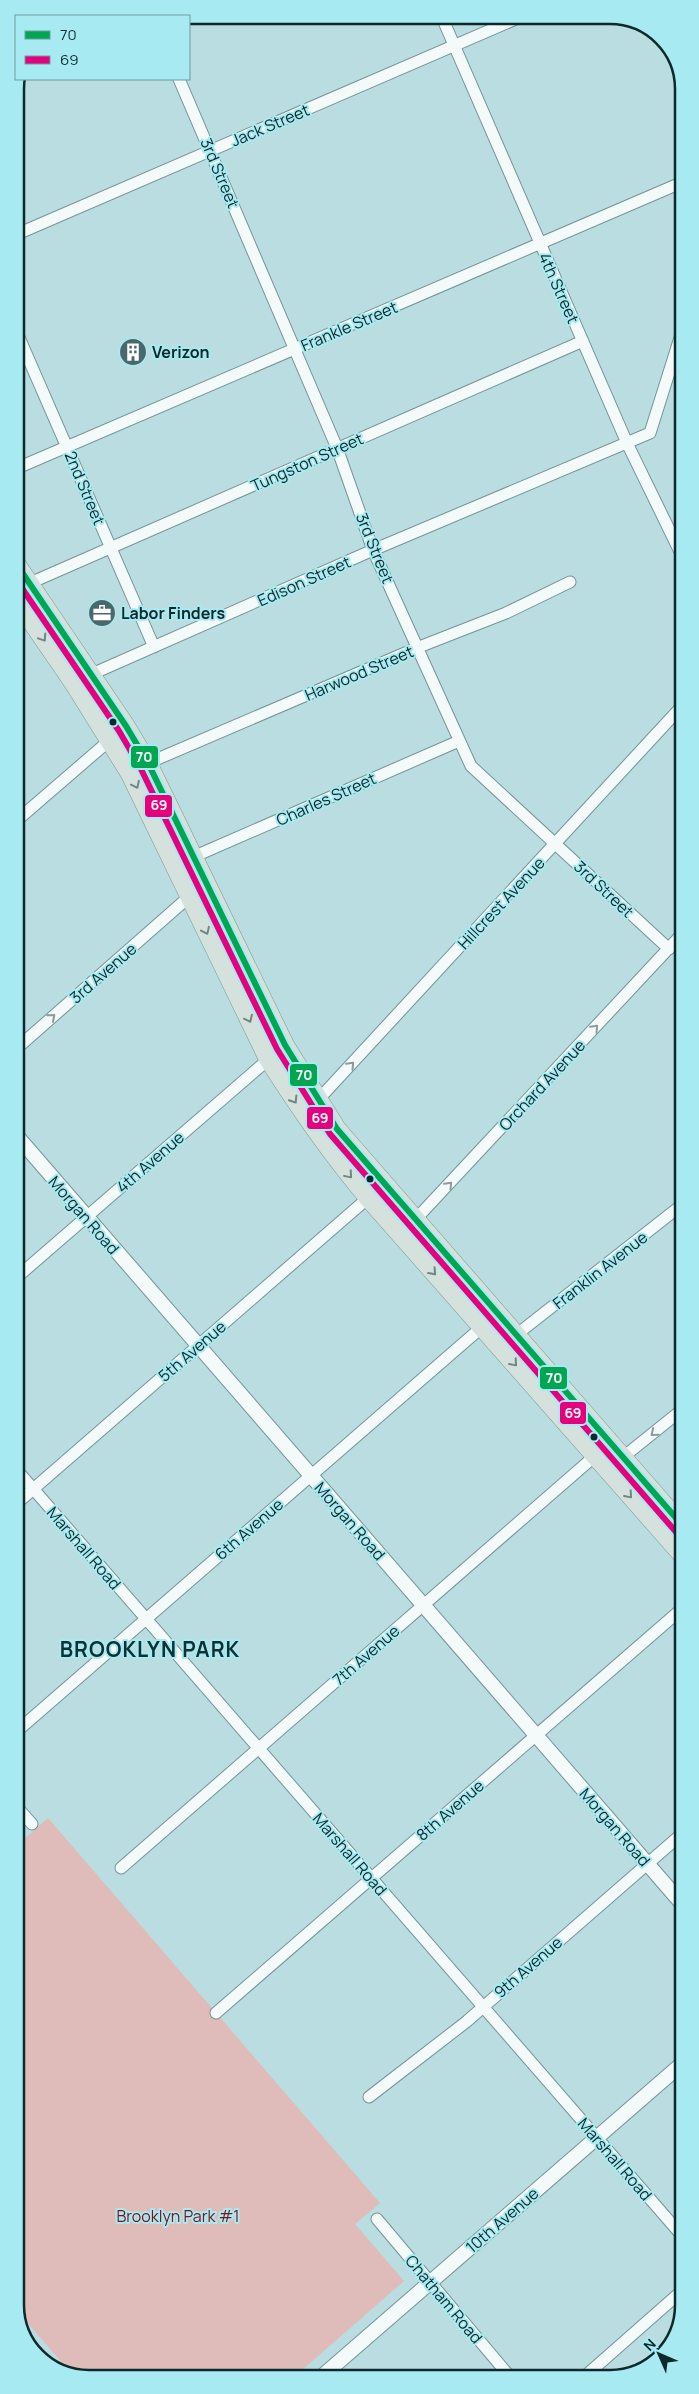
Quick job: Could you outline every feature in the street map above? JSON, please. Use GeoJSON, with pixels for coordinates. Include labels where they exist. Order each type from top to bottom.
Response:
{"type":"FeatureCollection","features":[{"type":"Feature","properties":{"kind":"main road"},"geometry":{"type":"LineString","coordinates":[[24,575],[92,674],[148,763],[285,1045],[318,1100],[357,1154],[675,1516]]}},
{"type":"Feature","properties":{"kind":"main road"},"geometry":{"type":"LineString","coordinates":[[24,611],[110,740],[130,774],[268,1059],[330,1151],[401,1236],[675,1546]]}},
{"type":"Feature","properties":{"kind":"street","name":"4th Street"},"geometry":{"type":"LineString","coordinates":[[445,24],[627,443],[675,542]]}},
{"type":"Feature","properties":{"kind":"street","name":"Jack Street"},"geometry":{"type":"LineString","coordinates":[[24,231],[506,24]]}},
{"type":"Feature","properties":{"kind":"street","name":"3rd Street"},"geometry":{"type":"LineString","coordinates":[[179,80],[296,348],[337,448],[373,550],[472,766],[669,949]]}},
{"type":"Feature","properties":{"kind":"street","name":"Frankle Street"},"geometry":{"type":"LineString","coordinates":[[24,465],[675,185]]}},
{"type":"Feature","properties":{"kind":"street","name":"Tungston Street"},"geometry":{"type":"LineString","coordinates":[[24,589],[30,583],[583,341]]}},
{"type":"Feature","properties":{"kind":"street","name":"2nd Street"},"geometry":{"type":"LineString","coordinates":[[24,349],[154,647]]}},
{"type":"Feature","properties":{"kind":"street","name":"Edison Street"},"geometry":{"type":"LineString","coordinates":[[92,674],[373,550],[650,433],[675,353]]}},
{"type":"Feature","properties":{"kind":"street","name":"Harwood Street"},"geometry":{"type":"LineString","coordinates":[[148,763],[419,647],[506,613],[570,582]]}},
{"type":"Feature","properties":{"kind":"street","name":"Hillcrest Avenue"},"geometry":{"type":"LineString","coordinates":[[318,1100],[675,715]]}},
{"type":"Feature","properties":{"kind":"street"},"geometry":{"type":"LineString","coordinates":[[24,815],[110,740]]}},
{"type":"Feature","properties":{"kind":"street","name":"Charles Street"},"geometry":{"type":"LineString","coordinates":[[193,857],[459,741]]}},
{"type":"Feature","properties":{"kind":"street","name":"3rd Avenue"},"geometry":{"type":"LineString","coordinates":[[24,1042],[190,896]]}},
{"type":"Feature","properties":{"kind":"street","name":"Orchard Avenue"},"geometry":{"type":"LineString","coordinates":[[401,1236],[675,942]]}},
{"type":"Feature","properties":{"kind":"street","name":"4th Avenue"},"geometry":{"type":"LineString","coordinates":[[24,1271],[285,1045]]}},
{"type":"Feature","properties":{"kind":"street","name":"Morgan Road"},"geometry":{"type":"LineString","coordinates":[[24,1144],[675,1896]]}},
{"type":"Feature","properties":{"kind":"street","name":"5th Avenue"},"geometry":{"type":"LineString","coordinates":[[24,1497],[368,1198]]}},
{"type":"Feature","properties":{"kind":"street","name":"Franklin Avenue"},"geometry":{"type":"LineString","coordinates":[[516,1335],[675,1210]]}},
{"type":"Feature","properties":{"kind":"street","name":"6th Avenue"},"geometry":{"type":"LineString","coordinates":[[24,1725],[482,1327]]}},
{"type":"Feature","properties":{"kind":"street"},"geometry":{"type":"LineString","coordinates":[[607,1470],[675,1416]]}},
{"type":"Feature","properties":{"kind":"street","name":"7th Avenue"},"geometry":{"type":"LineString","coordinates":[[121,1868],[611,1442]]}},
{"type":"Feature","properties":{"kind":"street","name":"Marshall Road"},"geometry":{"type":"LineString","coordinates":[[24,1478],[675,2228]]}},
{"type":"Feature","properties":{"kind":"street","name":"8th Avenue"},"geometry":{"type":"LineString","coordinates":[[216,2013],[675,1615]]}},
{"type":"Feature","properties":{"kind":"street"},"geometry":{"type":"LineString","coordinates":[[24,1815],[32,1824]]}},
{"type":"Feature","properties":{"kind":"street","name":"9th Avenue"},"geometry":{"type":"LineString","coordinates":[[369,2097],[449,2036],[675,1840]]}},
{"type":"Feature","properties":{"kind":"street","name":"10th Avenue"},"geometry":{"type":"LineString","coordinates":[[329,2370],[675,2070]]}},
{"type":"Feature","properties":{"kind":"street","name":"Chatham Road"},"geometry":{"type":"LineString","coordinates":[[376,2219],[504,2370]]}},
{"type":"Feature","properties":{"kind":"street"},"geometry":{"type":"LineString","coordinates":[[592,2370],[675,2297]]}},
{"type":"Feature","properties":{"kind":"green space","name":"Brooklyn Park #1"},"geometry":{"type":"Polygon","coordinates":[[[48,1818],[380,2203],[355,2224],[404,2281],[302,2370],[85,2370],[72,2368],[64,2365],[26,2321],[24,2305],[24,1839],[48,1818]]]}},
{"type":"Feature","properties":{"kind":"transit line","name":"70"},"geometry":{"type":"LineString","coordinates":[[24,575],[126,726],[148,763],[285,1045],[337,1129],[675,1517]]}},
{"type":"Feature","properties":{"kind":"transit line","name":"69"},"geometry":{"type":"LineString","coordinates":[[24,591],[119,731],[140,767],[277,1049],[330,1134],[675,1531]]}},
{"type":"Feature","properties":{"kind":"place","name":"Verizon"},"geometry":{"type":"Point","coordinates":[133,352]}},
{"type":"Feature","properties":{"kind":"place","name":"Labor Finders"},"geometry":{"type":"Point","coordinates":[102,613]}},
{"type":"Feature","properties":{"kind":"district","name":"BROOKLYN PARK"},"geometry":{"type":"Point","coordinates":[150,1649]}}]}
